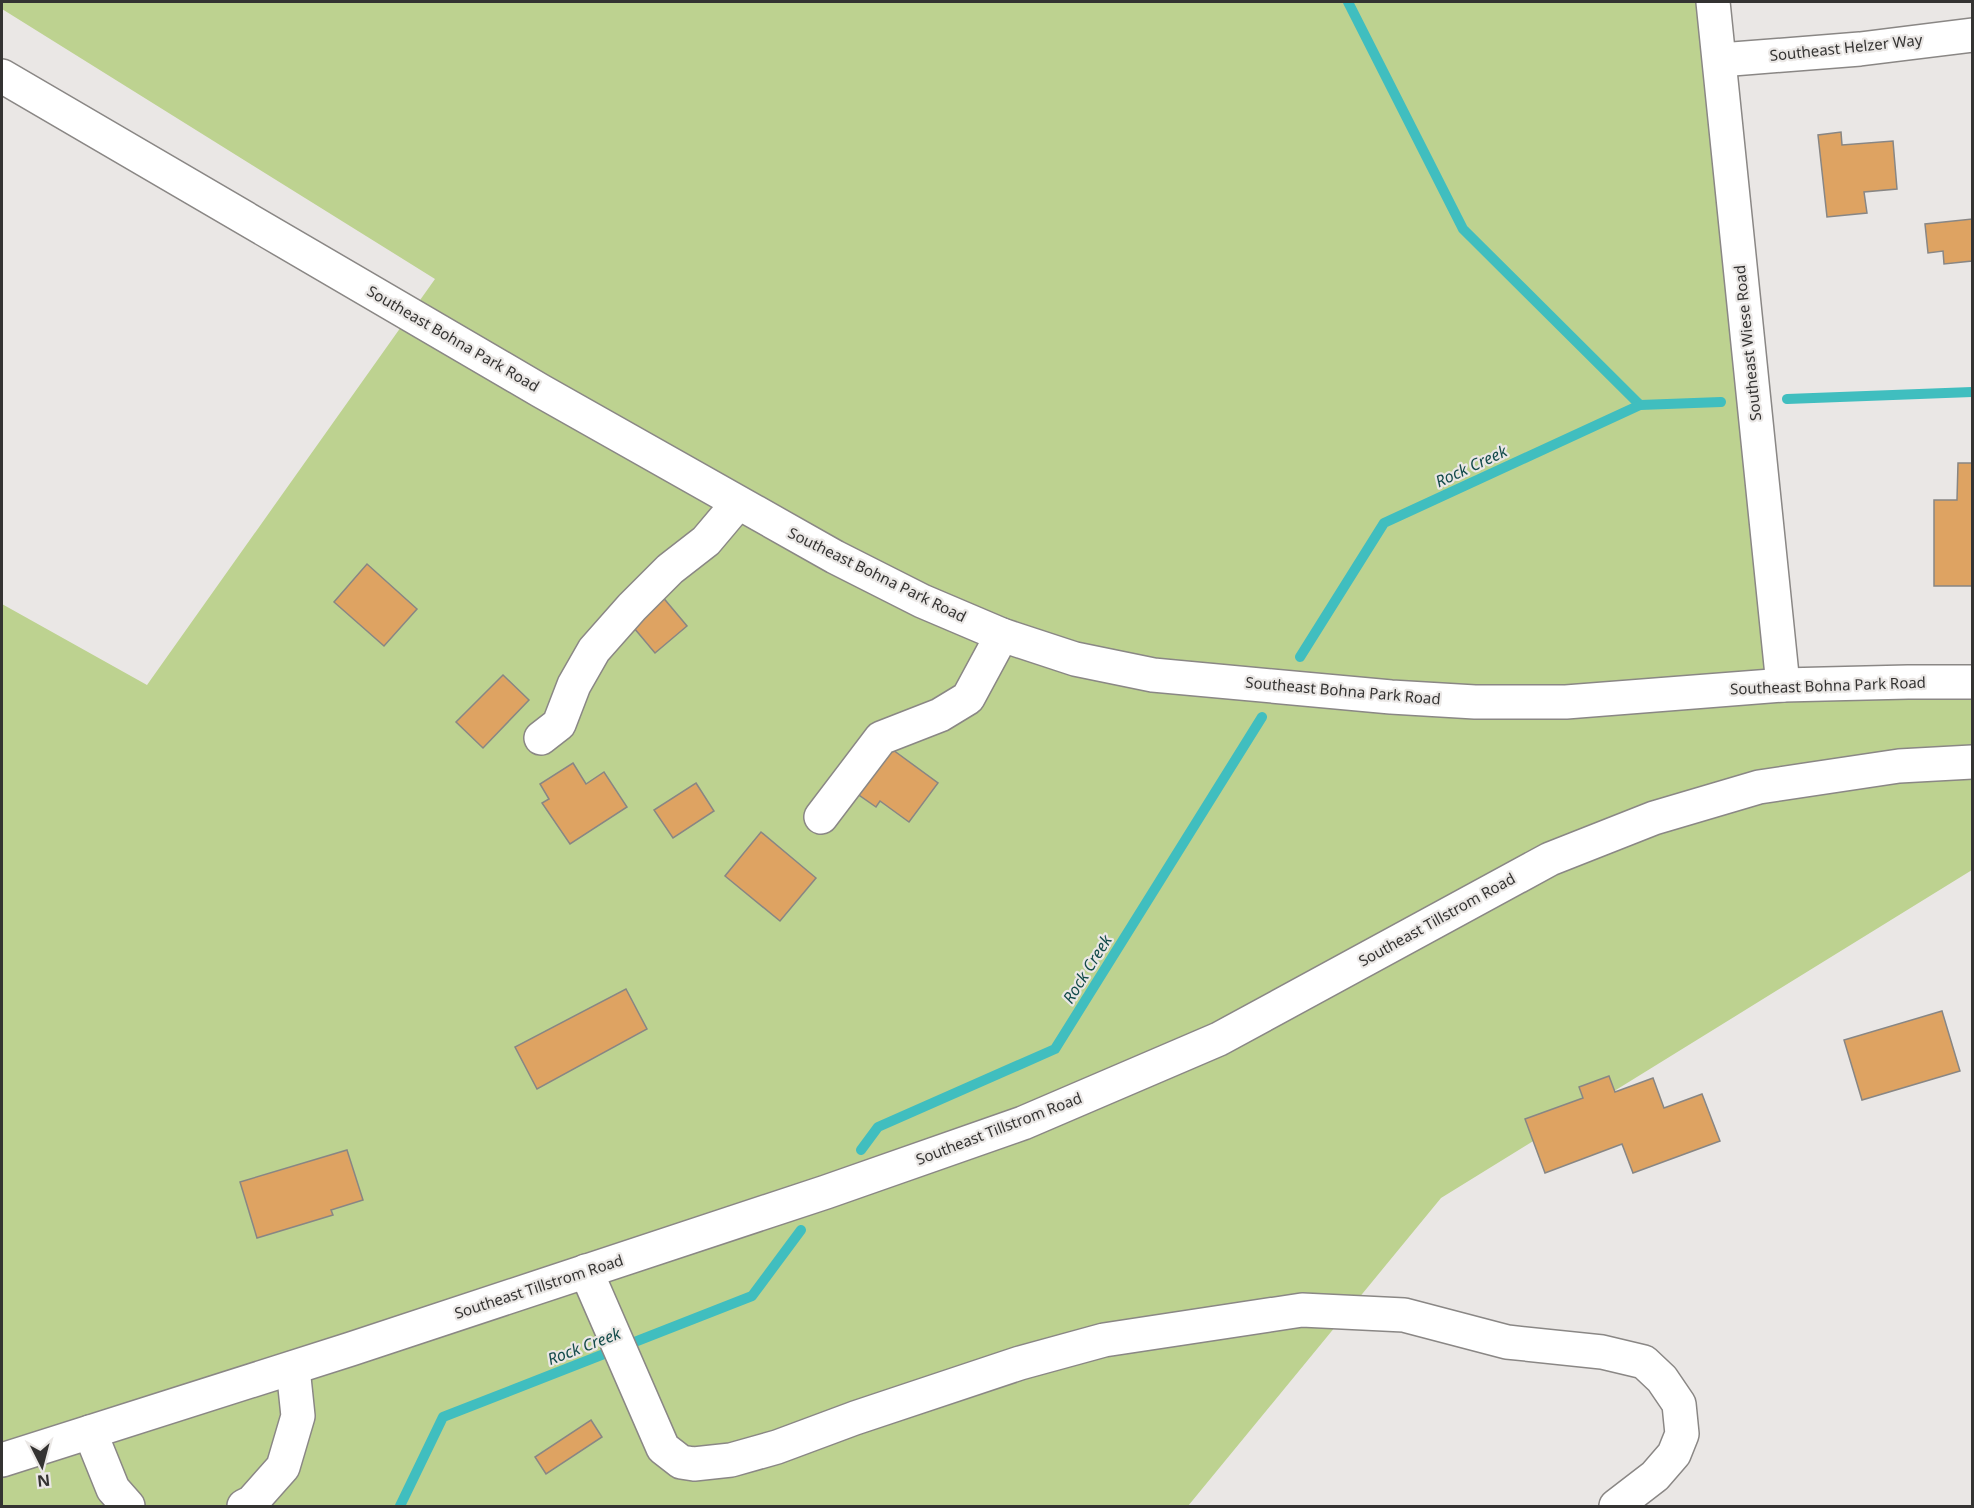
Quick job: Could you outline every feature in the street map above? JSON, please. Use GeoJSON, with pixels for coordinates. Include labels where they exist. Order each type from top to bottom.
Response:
{"type":"FeatureCollection","features":[{"type":"Feature","properties":{"kind":"street","name":"Southeast Wiese Road"},"geometry":{"type":"LineString","coordinates":[[1713,2],[1784,685]]}},
{"type":"Feature","properties":{"kind":"street","name":"Southeast Helzer Way"},"geometry":{"type":"LineString","coordinates":[[1720,60],[1860,49],[1972,35]]}},
{"type":"Feature","properties":{"kind":"street","name":"Southeast Bohna Park Road"},"geometry":{"type":"LineString","coordinates":[[2,76],[541,391],[835,558],[922,601],[1002,635],[1076,659],[1154,675],[1391,697],[1475,702],[1566,702],[1784,685],[1972,682]]}},
{"type":"Feature","properties":{"kind":"street"},"geometry":{"type":"LineString","coordinates":[[541,738],[559,724],[574,685],[594,650],[670,569],[706,541],[738,503]]}},
{"type":"Feature","properties":{"kind":"street"},"geometry":{"type":"LineString","coordinates":[[820,817],[881,738],[940,715],[968,698],[1002,635]]}},
{"type":"Feature","properties":{"kind":"street","name":"Southeast Tillstrom Road"},"geometry":{"type":"LineString","coordinates":[[2,1460],[293,1368],[826,1192],[1023,1123],[1219,1040],[1550,859],[1654,818],[1759,787],[1899,766],[1972,762]]}},
{"type":"Feature","properties":{"kind":"street"},"geometry":{"type":"LineString","coordinates":[[586,1271],[663,1448],[681,1462],[694,1464],[731,1460],[777,1447],[855,1418],[1020,1363],[1104,1340],[1302,1310],[1404,1315],[1507,1342],[1602,1352],[1644,1362],[1662,1379],[1679,1404],[1682,1434],[1674,1454],[1655,1476],[1616,1506]]}},
{"type":"Feature","properties":{"kind":"street"},"geometry":{"type":"LineString","coordinates":[[244,1506],[252,1502],[283,1467],[298,1416],[293,1368]]}},
{"type":"Feature","properties":{"kind":"street"},"geometry":{"type":"LineString","coordinates":[[90,1432],[113,1489],[128,1506]]}},
{"type":"Feature","properties":{"kind":"green space"},"geometry":{"type":"Polygon","coordinates":[[[2,2],[1710,2],[1783,685],[1972,682],[1972,870],[1441,1198],[1188,1506],[2,1506],[2,604],[147,685],[435,279],[2,9],[2,2]]]}},
{"type":"Feature","properties":{"kind":"building"},"geometry":{"type":"Polygon","coordinates":[[[1841,132],[1842,145],[1893,141],[1897,189],[1864,192],[1867,213],[1827,217],[1818,135],[1841,132]]]}},
{"type":"Feature","properties":{"kind":"building"},"geometry":{"type":"Polygon","coordinates":[[[1972,219],[1972,261],[1944,264],[1943,251],[1928,253],[1925,224],[1972,219]]]}},
{"type":"Feature","properties":{"kind":"building"},"geometry":{"type":"Polygon","coordinates":[[[1958,463],[1972,463],[1972,586],[1934,586],[1934,500],[1957,500],[1958,463]]]}},
{"type":"Feature","properties":{"kind":"building"},"geometry":{"type":"Polygon","coordinates":[[[367,564],[417,609],[384,646],[334,602],[367,564]]]}},
{"type":"Feature","properties":{"kind":"building"},"geometry":{"type":"Polygon","coordinates":[[[661,595],[687,626],[655,653],[629,622],[661,595]]]}},
{"type":"Feature","properties":{"kind":"building"},"geometry":{"type":"Polygon","coordinates":[[[503,675],[529,700],[483,748],[456,722],[503,675]]]}},
{"type":"Feature","properties":{"kind":"building"},"geometry":{"type":"Polygon","coordinates":[[[889,747],[938,783],[909,822],[880,801],[876,807],[856,793],[889,747]]]}},
{"type":"Feature","properties":{"kind":"building"},"geometry":{"type":"Polygon","coordinates":[[[573,763],[586,784],[604,772],[627,807],[570,844],[542,803],[549,799],[540,784],[573,763]]]}},
{"type":"Feature","properties":{"kind":"building"},"geometry":{"type":"Polygon","coordinates":[[[696,783],[714,811],[673,838],[654,810],[696,783]]]}},
{"type":"Feature","properties":{"kind":"building"},"geometry":{"type":"Polygon","coordinates":[[[761,832],[816,878],[780,921],[725,876],[761,832]]]}},
{"type":"Feature","properties":{"kind":"building"},"geometry":{"type":"Polygon","coordinates":[[[626,989],[647,1029],[537,1089],[515,1047],[626,989]]]}},
{"type":"Feature","properties":{"kind":"building"},"geometry":{"type":"Polygon","coordinates":[[[1942,1011],[1960,1071],[1862,1100],[1844,1040],[1942,1011]]]}},
{"type":"Feature","properties":{"kind":"building"},"geometry":{"type":"Polygon","coordinates":[[[1609,1076],[1615,1092],[1653,1078],[1664,1108],[1702,1094],[1720,1141],[1633,1173],[1622,1144],[1545,1173],[1525,1119],[1583,1098],[1579,1087],[1609,1076]]]}},
{"type":"Feature","properties":{"kind":"building"},"geometry":{"type":"Polygon","coordinates":[[[347,1150],[363,1200],[331,1210],[333,1215],[257,1238],[240,1182],[347,1150]]]}},
{"type":"Feature","properties":{"kind":"building"},"geometry":{"type":"Polygon","coordinates":[[[591,1420],[602,1437],[546,1474],[535,1457],[591,1420]]]}},
{"type":"Feature","properties":{"kind":"waterway"},"geometry":{"type":"LineString","coordinates":[[1348,2],[1463,229],[1640,405]]}},
{"type":"Feature","properties":{"kind":"waterway","name":"Rock Creek"},"geometry":{"type":"LineString","coordinates":[[1787,399],[1972,392]]}},
{"type":"Feature","properties":{"kind":"waterway","name":"Rock Creek"},"geometry":{"type":"LineString","coordinates":[[1300,657],[1384,523],[1640,405],[1721,402]]}},
{"type":"Feature","properties":{"kind":"waterway","name":"Rock Creek"},"geometry":{"type":"LineString","coordinates":[[861,1150],[878,1127],[1055,1049],[1262,717]]}},
{"type":"Feature","properties":{"kind":"waterway","name":"Rock Creek"},"geometry":{"type":"LineString","coordinates":[[400,1506],[443,1417],[752,1296],[801,1230]]}}]}
